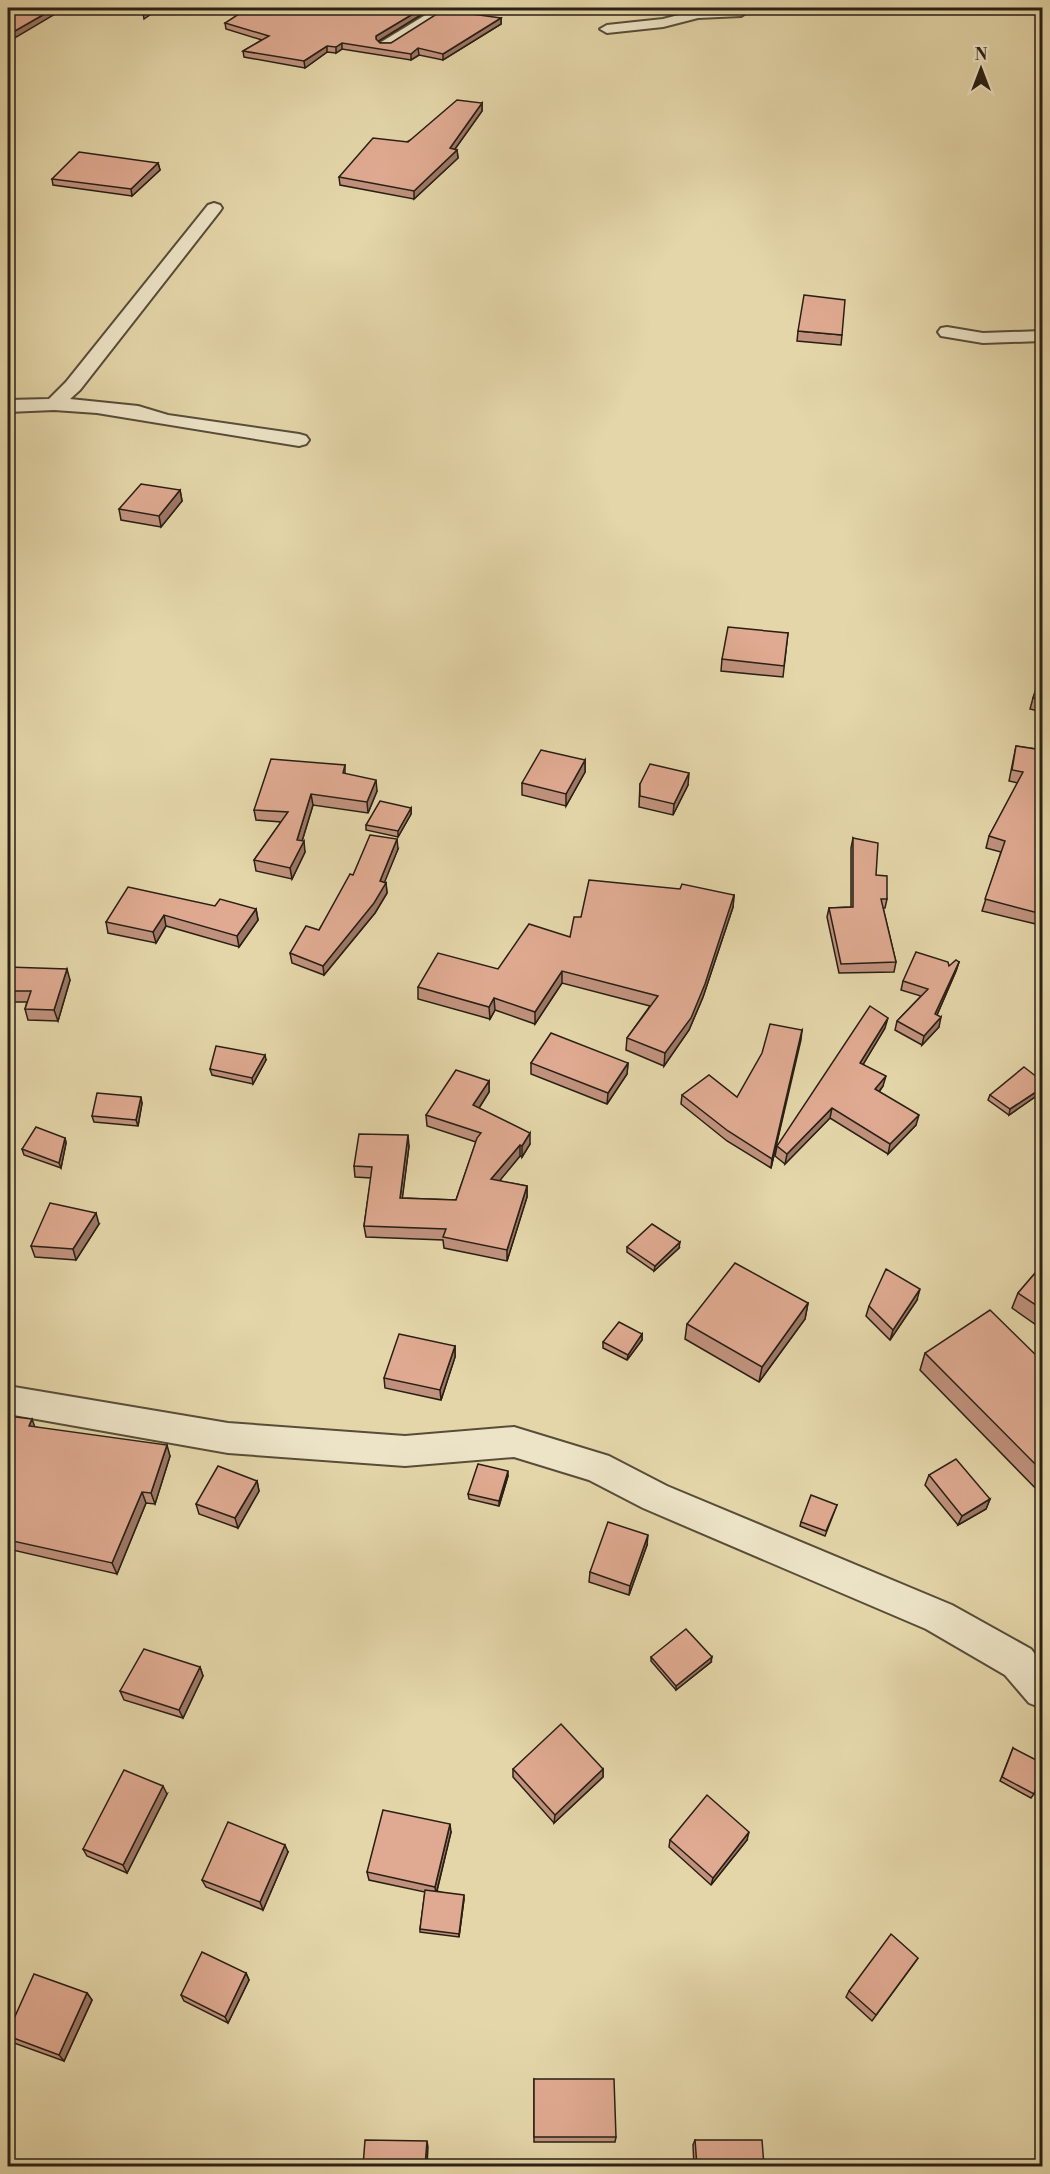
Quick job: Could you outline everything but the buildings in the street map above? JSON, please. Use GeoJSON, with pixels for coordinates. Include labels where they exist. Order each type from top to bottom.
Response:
{"type":"FeatureCollection","features":[{"type":"Feature","properties":{"kind":"street"},"geometry":{"type":"LineString","coordinates":[[385,44],[445,8]]}},
{"type":"Feature","properties":{"kind":"street"},"geometry":{"type":"LineString","coordinates":[[607,29],[663,23],[698,15],[741,12],[747,8]]}},
{"type":"Feature","properties":{"kind":"street"},"geometry":{"type":"LineString","coordinates":[[54,404],[73,386],[214,208]]}},
{"type":"Feature","properties":{"kind":"street"},"geometry":{"type":"LineString","coordinates":[[947,332],[983,338],[1042,336]]}},
{"type":"Feature","properties":{"kind":"street"},"geometry":{"type":"LineString","coordinates":[[8,406],[54,404],[138,412],[167,420],[299,440]]}},
{"type":"Feature","properties":{"kind":"street"},"geometry":{"type":"LineString","coordinates":[[8,1401],[228,1438],[405,1451],[514,1442],[597,1467],[655,1497],[939,1617],[1018,1662],[1042,1690]]}}]}
